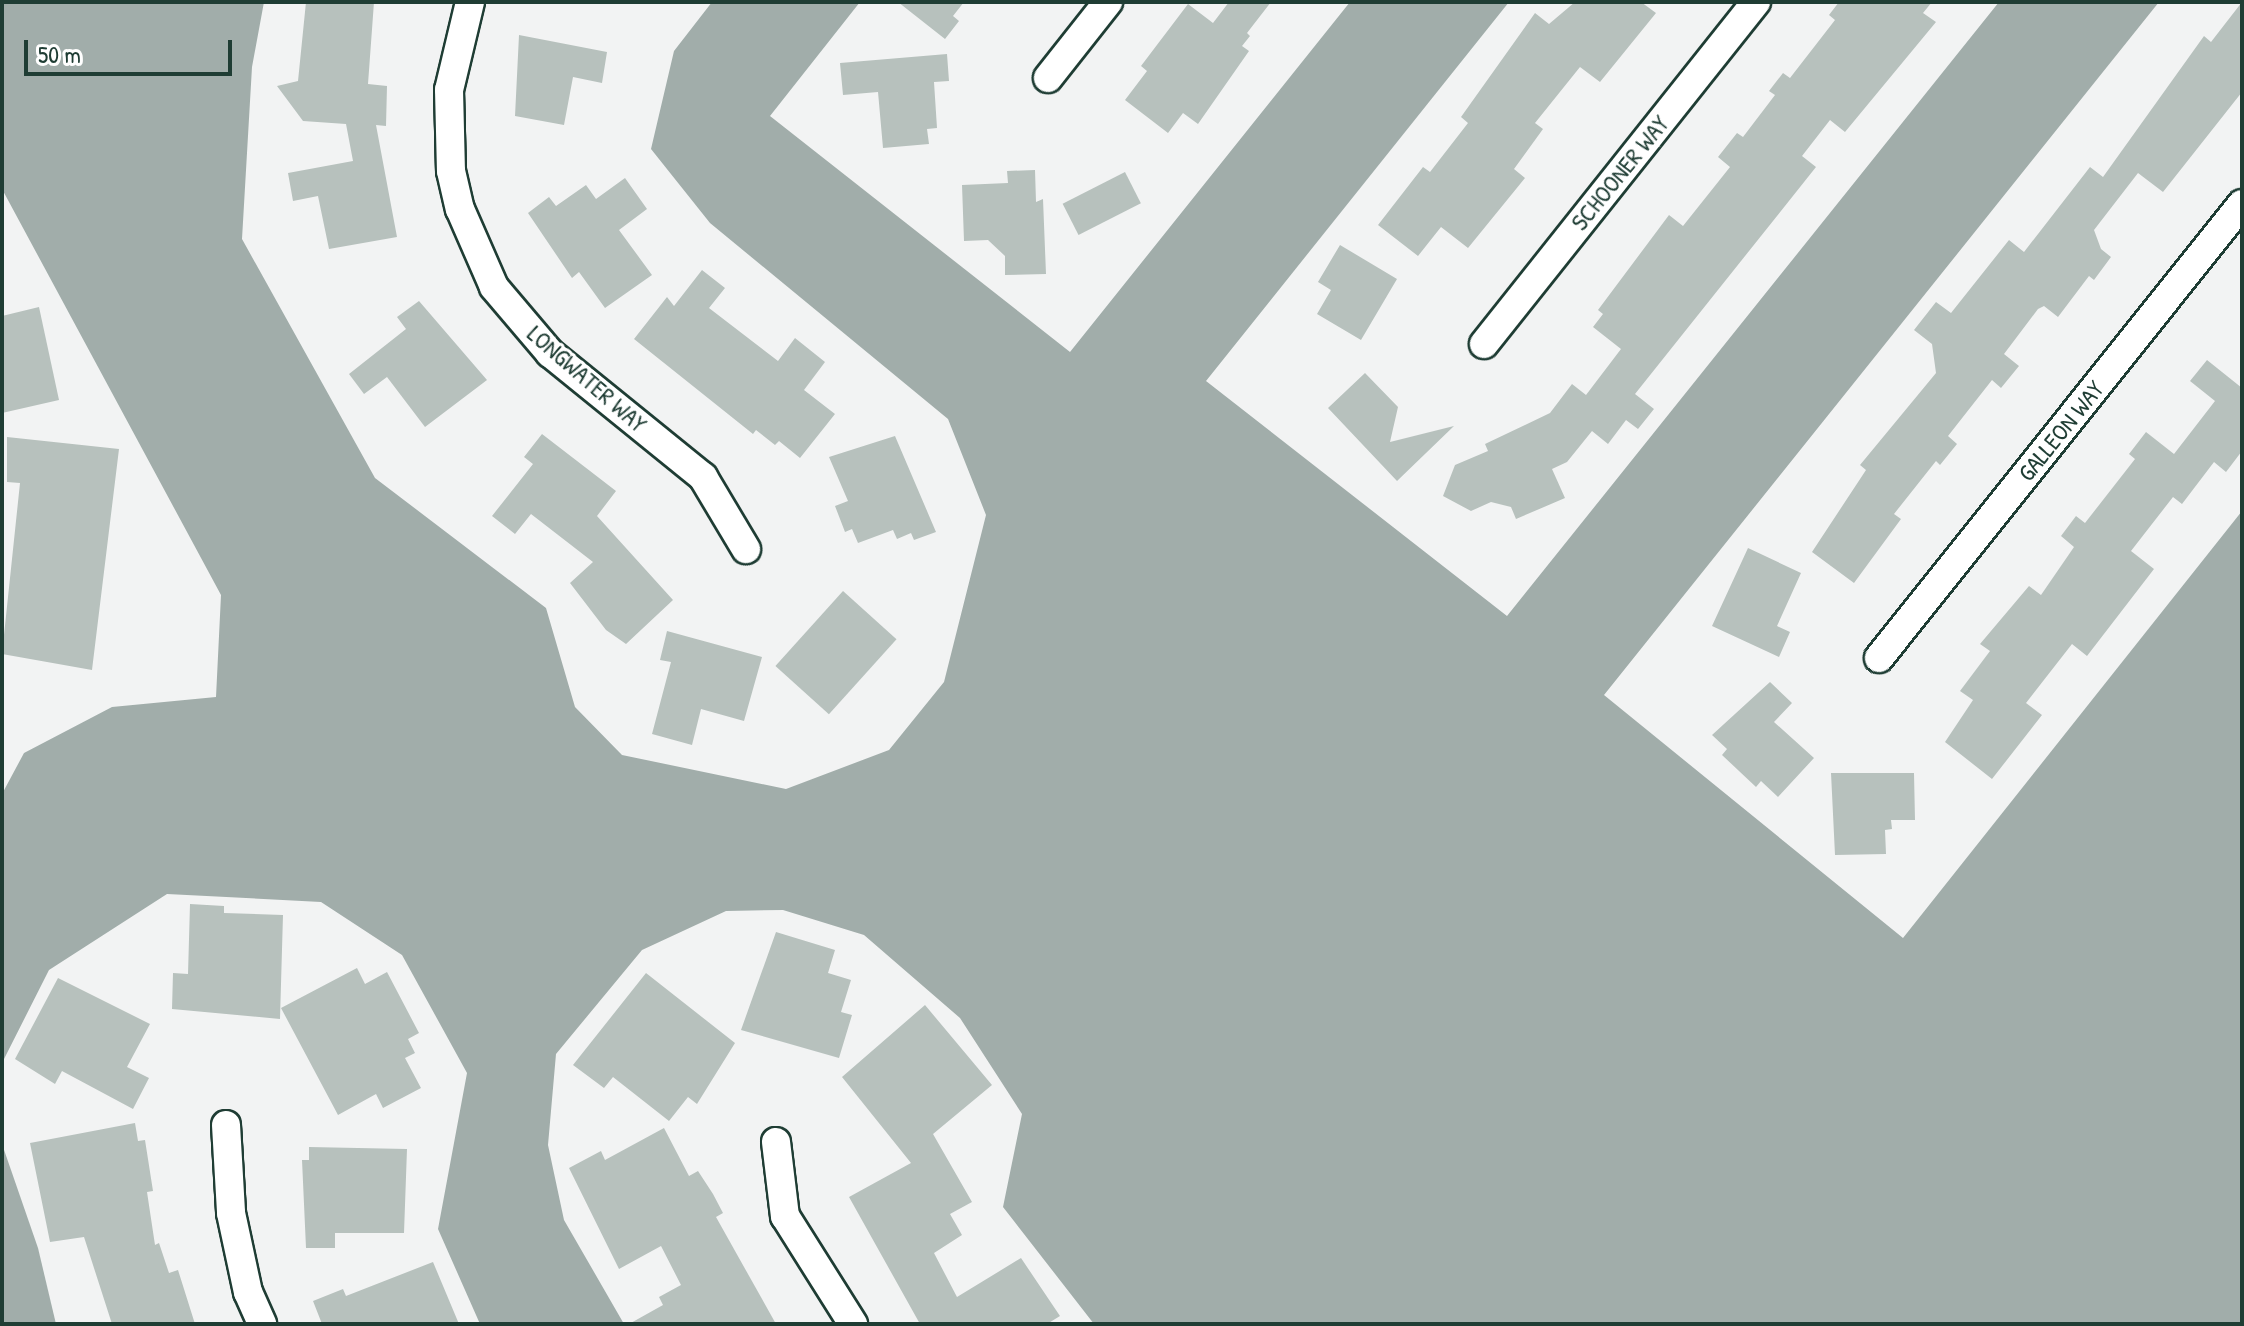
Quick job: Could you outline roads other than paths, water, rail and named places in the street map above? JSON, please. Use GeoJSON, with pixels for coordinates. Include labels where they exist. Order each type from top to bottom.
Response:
{"type":"FeatureCollection","features":[{"type":"Feature","properties":{"kind":"street","name":"LONGWATER WAY"},"geometry":{"type":"LineString","coordinates":[[470,2],[449,90],[451,171],[460,209],[494,287],[550,353],[703,477],[746,549]]}},
{"type":"Feature","properties":{"kind":"street"},"geometry":{"type":"LineString","coordinates":[[1048,78],[1108,2]]}},
{"type":"Feature","properties":{"kind":"street","name":"SCHOONER WAY"},"geometry":{"type":"LineString","coordinates":[[1484,344],[1756,2]]}},
{"type":"Feature","properties":{"kind":"street","name":"GALLEON WAY"},"geometry":{"type":"LineString","coordinates":[[1879,658],[2242,204]]}},
{"type":"Feature","properties":{"kind":"street"},"geometry":{"type":"LineString","coordinates":[[226,1125],[231,1213],[248,1292],[262,1324]]}},
{"type":"Feature","properties":{"kind":"street"},"geometry":{"type":"LineString","coordinates":[[776,1142],[785,1216],[853,1324]]}}]}
